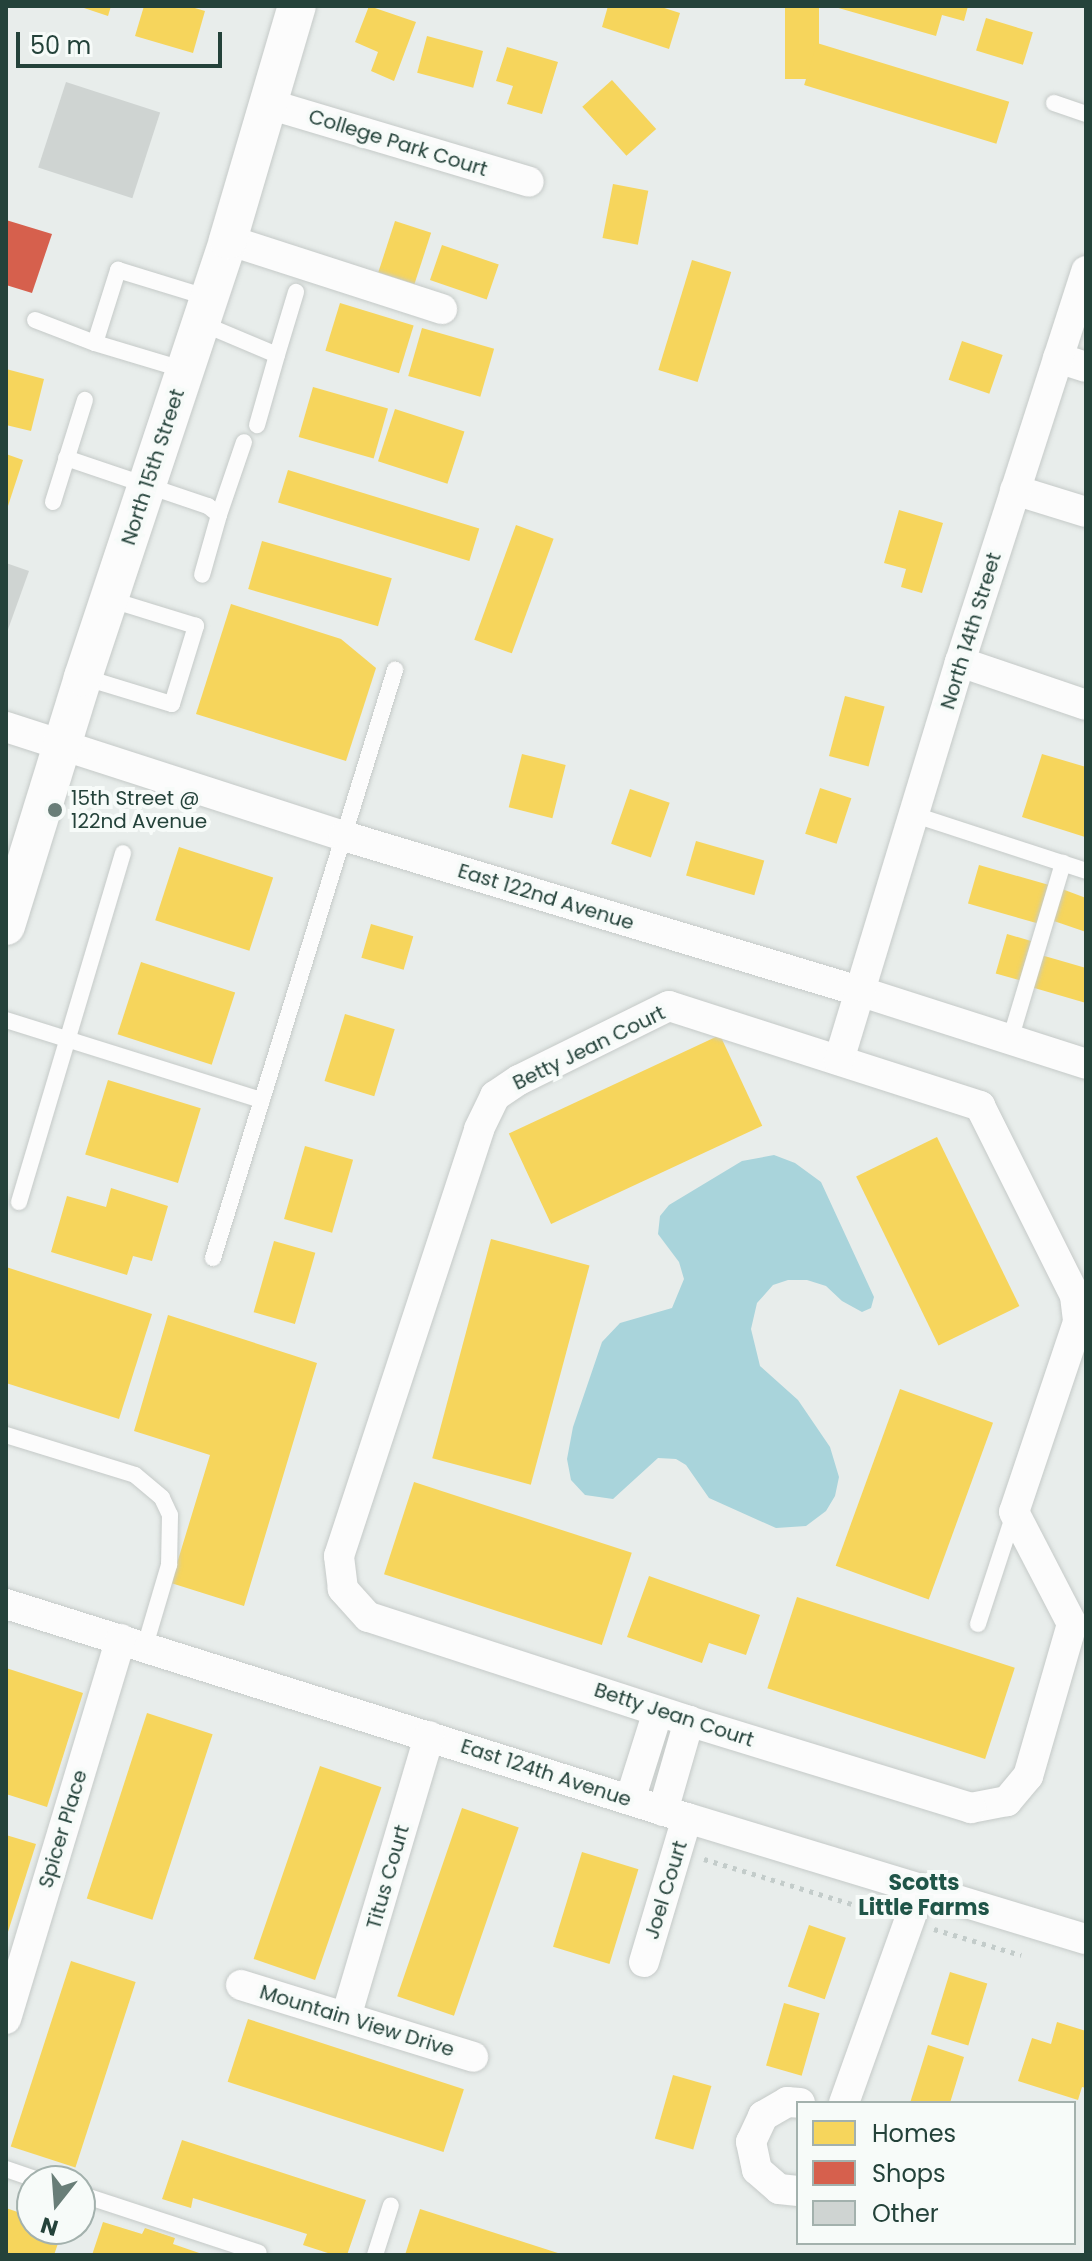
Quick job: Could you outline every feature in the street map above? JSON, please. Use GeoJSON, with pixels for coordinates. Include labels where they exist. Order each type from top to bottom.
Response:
{"type":"FeatureCollection","features":[{"type":"Feature","properties":{"kind":"street","name":"North 15th Street"},"geometry":{"type":"LineString","coordinates":[[6,926],[83,677],[228,240],[297,6]]}},
{"type":"Feature","properties":{"kind":"street","name":"College Park Court"},"geometry":{"type":"LineString","coordinates":[[268,104],[529,182]]}},
{"type":"Feature","properties":{"kind":"street"},"geometry":{"type":"LineString","coordinates":[[228,240],[442,309]]}},
{"type":"Feature","properties":{"kind":"street","name":"North 14th Street"},"geometry":{"type":"LineString","coordinates":[[862,992],[960,662],[1015,490],[1072,362],[1086,271]]}},
{"type":"Feature","properties":{"kind":"street"},"geometry":{"type":"LineString","coordinates":[[1015,490],[1086,512]]}},
{"type":"Feature","properties":{"kind":"street"},"geometry":{"type":"LineString","coordinates":[[960,662],[1086,705]]}},
{"type":"Feature","properties":{"kind":"street","name":"East 122nd Avenue"},"geometry":{"type":"LineString","coordinates":[[6,727],[344,836],[862,992],[1086,1064]]}},
{"type":"Feature","properties":{"kind":"street"},"geometry":{"type":"LineString","coordinates":[[839,1060],[862,992]]}},
{"type":"Feature","properties":{"kind":"street","name":"Betty Jean Court"},"geometry":{"type":"LineString","coordinates":[[669,1006],[980,1106],[1075,1296],[1078,1322],[1014,1512],[1072,1624],[1028,1776],[1007,1801],[971,1808],[368,1617],[343,1589],[339,1556],[479,1129],[495,1096],[519,1080],[669,1006]]}},
{"type":"Feature","properties":{"kind":"street","name":"East 124th Avenue"},"geometry":{"type":"LineString","coordinates":[[6,1604],[1086,1939]]}},
{"type":"Feature","properties":{"kind":"street","name":"Spicer Place"},"geometry":{"type":"LineString","coordinates":[[6,2019],[133,1643]]}},
{"type":"Feature","properties":{"kind":"street"},"geometry":{"type":"LineString","coordinates":[[630,1800],[658,1711]]}},
{"type":"Feature","properties":{"kind":"street","name":"Joel Court"},"geometry":{"type":"LineString","coordinates":[[644,1962],[675,1814],[689,1721]]}},
{"type":"Feature","properties":{"kind":"street","name":"Titus Court"},"geometry":{"type":"LineString","coordinates":[[346,2017],[429,1736]]}},
{"type":"Feature","properties":{"kind":"street"},"geometry":{"type":"LineString","coordinates":[[845,2101],[921,1888]]}},
{"type":"Feature","properties":{"kind":"street","name":"Mountain View Drive"},"geometry":{"type":"LineString","coordinates":[[241,1985],[473,2057]]}},
{"type":"Feature","properties":{"kind":"street"},"geometry":{"type":"LineString","coordinates":[[796,2103],[787,2102],[763,2116],[751,2142],[757,2170],[779,2189],[796,2191]]}},
{"type":"Feature","properties":{"kind":"lane"},"geometry":{"type":"LineString","coordinates":[[1054,103],[1086,114]]}},
{"type":"Feature","properties":{"kind":"lane"},"geometry":{"type":"LineString","coordinates":[[95,343],[118,270],[205,310],[277,355]]}},
{"type":"Feature","properties":{"kind":"lane"},"geometry":{"type":"LineString","coordinates":[[257,425],[296,292]]}},
{"type":"Feature","properties":{"kind":"lane"},"geometry":{"type":"LineString","coordinates":[[35,320],[95,343],[185,370]]}},
{"type":"Feature","properties":{"kind":"lane"},"geometry":{"type":"LineString","coordinates":[[53,502],[85,400]]}},
{"type":"Feature","properties":{"kind":"lane"},"geometry":{"type":"LineString","coordinates":[[202,575],[244,442]]}},
{"type":"Feature","properties":{"kind":"lane"},"geometry":{"type":"LineString","coordinates":[[66,458],[208,506],[219,515]]}},
{"type":"Feature","properties":{"kind":"lane"},"geometry":{"type":"LineString","coordinates":[[83,677],[172,704],[196,626],[109,599]]}},
{"type":"Feature","properties":{"kind":"lane"},"geometry":{"type":"LineString","coordinates":[[213,1258],[395,670]]}},
{"type":"Feature","properties":{"kind":"lane"},"geometry":{"type":"LineString","coordinates":[[915,815],[1086,871]]}},
{"type":"Feature","properties":{"kind":"lane"},"geometry":{"type":"LineString","coordinates":[[19,1202],[123,853]]}},
{"type":"Feature","properties":{"kind":"lane"},"geometry":{"type":"LineString","coordinates":[[1010,1040],[1063,863]]}},
{"type":"Feature","properties":{"kind":"lane"},"geometry":{"type":"LineString","coordinates":[[6,1020],[262,1100]]}},
{"type":"Feature","properties":{"kind":"lane"},"geometry":{"type":"LineString","coordinates":[[6,1435],[135,1475],[162,1498],[170,1515],[169,1565],[133,1643]]}},
{"type":"Feature","properties":{"kind":"lane"},"geometry":{"type":"LineString","coordinates":[[978,1624],[1014,1512]]}},
{"type":"Feature","properties":{"kind":"lane"},"geometry":{"type":"LineString","coordinates":[[96,2199],[261,2254]]}},
{"type":"Feature","properties":{"kind":"lane"},"geometry":{"type":"LineString","coordinates":[[375,2255],[391,2205]]}},
{"type":"Feature","properties":{"kind":"path"},"geometry":{"type":"LineString","coordinates":[[696,1856],[1021,1955]]}},
{"type":"Feature","properties":{"kind":"water"},"geometry":{"type":"Polygon","coordinates":[[[774,1155],[795,1163],[821,1182],[874,1297],[871,1308],[862,1312],[842,1301],[826,1286],[807,1280],[788,1280],[773,1285],[757,1303],[751,1329],[760,1366],[798,1400],[830,1447],[839,1477],[835,1496],[826,1511],[806,1526],[776,1528],[709,1498],[686,1465],[676,1459],[658,1458],[613,1499],[585,1495],[571,1480],[567,1459],[573,1427],[602,1342],[620,1323],[672,1308],[684,1279],[679,1262],[658,1234],[660,1216],[669,1205],[742,1161],[774,1155]]]}},
{"type":"Feature","properties":{"kind":"building: Homes"},"geometry":{"type":"Polygon","coordinates":[[[78,6],[111,6],[108,16],[78,6]]]}},
{"type":"Feature","properties":{"kind":"building: Homes"},"geometry":{"type":"Polygon","coordinates":[[[144,6],[188,6],[205,11],[193,53],[135,36],[144,6]]]}},
{"type":"Feature","properties":{"kind":"building: Homes"},"geometry":{"type":"Polygon","coordinates":[[[369,6],[416,22],[394,81],[371,71],[378,52],[355,42],[369,6]]]}},
{"type":"Feature","properties":{"kind":"building: Homes"},"geometry":{"type":"Polygon","coordinates":[[[608,6],[658,6],[680,13],[669,49],[602,27],[608,6]]]}},
{"type":"Feature","properties":{"kind":"building: Homes"},"geometry":{"type":"Polygon","coordinates":[[[785,6],[819,6],[819,79],[785,79],[785,6]]]}},
{"type":"Feature","properties":{"kind":"building: Homes"},"geometry":{"type":"Polygon","coordinates":[[[968,6],[964,21],[942,15],[936,36],[835,7],[968,6]]]}},
{"type":"Feature","properties":{"kind":"building: Homes"},"geometry":{"type":"Polygon","coordinates":[[[986,18],[1033,32],[1023,65],[976,51],[986,18]]]}},
{"type":"Feature","properties":{"kind":"building: Homes"},"geometry":{"type":"Polygon","coordinates":[[[427,36],[483,51],[473,88],[417,73],[427,36]]]}},
{"type":"Feature","properties":{"kind":"building: Homes"},"geometry":{"type":"Polygon","coordinates":[[[817,43],[1009,102],[996,144],[804,85],[817,43]]]}},
{"type":"Feature","properties":{"kind":"building: Homes"},"geometry":{"type":"Polygon","coordinates":[[[507,47],[558,62],[542,114],[507,104],[513,86],[496,81],[507,47]]]}},
{"type":"Feature","properties":{"kind":"building: Homes"},"geometry":{"type":"Polygon","coordinates":[[[612,80],[656,129],[626,156],[582,107],[612,80]]]}},
{"type":"Feature","properties":{"kind":"building: Homes"},"geometry":{"type":"Polygon","coordinates":[[[613,184],[648,191],[638,245],[603,238],[613,184]]]}},
{"type":"Feature","properties":{"kind":"building: Homes"},"geometry":{"type":"Polygon","coordinates":[[[395,221],[431,233],[414,284],[378,272],[395,221]]]}},
{"type":"Feature","properties":{"kind":"building: Homes"},"geometry":{"type":"Polygon","coordinates":[[[442,245],[499,265],[487,300],[430,280],[442,245]]]}},
{"type":"Feature","properties":{"kind":"building: Homes"},"geometry":{"type":"Polygon","coordinates":[[[692,260],[731,272],[698,382],[658,370],[692,260]]]}},
{"type":"Feature","properties":{"kind":"building: Homes"},"geometry":{"type":"Polygon","coordinates":[[[340,303],[414,326],[399,373],[325,351],[340,303]]]}},
{"type":"Feature","properties":{"kind":"building: Homes"},"geometry":{"type":"Polygon","coordinates":[[[422,328],[494,349],[480,397],[408,376],[422,328]]]}},
{"type":"Feature","properties":{"kind":"building: Homes"},"geometry":{"type":"Polygon","coordinates":[[[962,341],[1003,355],[989,394],[949,380],[962,341]]]}},
{"type":"Feature","properties":{"kind":"building: Homes"},"geometry":{"type":"Polygon","coordinates":[[[6,369],[44,379],[31,431],[6,425],[6,369]]]}},
{"type":"Feature","properties":{"kind":"building: Homes"},"geometry":{"type":"Polygon","coordinates":[[[313,387],[388,408],[374,458],[299,437],[313,387]]]}},
{"type":"Feature","properties":{"kind":"building: Homes"},"geometry":{"type":"Polygon","coordinates":[[[395,409],[464,432],[447,484],[378,461],[395,409]]]}},
{"type":"Feature","properties":{"kind":"building: Homes"},"geometry":{"type":"Polygon","coordinates":[[[6,454],[23,460],[7,509],[6,508],[6,454]]]}},
{"type":"Feature","properties":{"kind":"building: Homes"},"geometry":{"type":"Polygon","coordinates":[[[288,470],[479,528],[469,561],[278,503],[288,470]]]}},
{"type":"Feature","properties":{"kind":"building: Homes"},"geometry":{"type":"Polygon","coordinates":[[[899,510],[943,523],[922,593],[901,587],[906,569],[884,563],[899,510]]]}},
{"type":"Feature","properties":{"kind":"building: Homes"},"geometry":{"type":"Polygon","coordinates":[[[516,525],[554,539],[512,653],[474,640],[516,525]]]}},
{"type":"Feature","properties":{"kind":"building: Homes"},"geometry":{"type":"Polygon","coordinates":[[[262,541],[392,578],[378,626],[248,589],[262,541]]]}},
{"type":"Feature","properties":{"kind":"building: Homes"},"geometry":{"type":"Polygon","coordinates":[[[231,604],[341,639],[376,668],[346,761],[196,714],[231,604]]]}},
{"type":"Feature","properties":{"kind":"building: Homes"},"geometry":{"type":"Polygon","coordinates":[[[845,696],[885,707],[869,766],[829,756],[845,696]]]}},
{"type":"Feature","properties":{"kind":"building: Homes"},"geometry":{"type":"Polygon","coordinates":[[[522,754],[566,765],[552,818],[509,807],[522,754]]]}},
{"type":"Feature","properties":{"kind":"building: Homes"},"geometry":{"type":"Polygon","coordinates":[[[1042,754],[1086,767],[1085,837],[1022,817],[1042,754]]]}},
{"type":"Feature","properties":{"kind":"building: Homes"},"geometry":{"type":"Polygon","coordinates":[[[820,788],[851,798],[837,844],[805,834],[820,788]]]}},
{"type":"Feature","properties":{"kind":"building: Homes"},"geometry":{"type":"Polygon","coordinates":[[[630,789],[670,803],[651,858],[611,844],[630,789]]]}},
{"type":"Feature","properties":{"kind":"building: Homes"},"geometry":{"type":"Polygon","coordinates":[[[696,841],[764,861],[754,895],[686,876],[696,841]]]}},
{"type":"Feature","properties":{"kind":"building: Homes"},"geometry":{"type":"Polygon","coordinates":[[[179,847],[273,878],[249,951],[155,920],[179,847]]]}},
{"type":"Feature","properties":{"kind":"building: Homes"},"geometry":{"type":"Polygon","coordinates":[[[979,865],[1048,885],[1037,923],[968,903],[979,865]]]}},
{"type":"Feature","properties":{"kind":"building: Homes"},"geometry":{"type":"Polygon","coordinates":[[[1062,889],[1086,898],[1086,932],[1051,920],[1062,889]]]}},
{"type":"Feature","properties":{"kind":"building: Homes"},"geometry":{"type":"Polygon","coordinates":[[[371,924],[413,936],[404,970],[361,958],[371,924]]]}},
{"type":"Feature","properties":{"kind":"building: Homes"},"geometry":{"type":"Polygon","coordinates":[[[1007,934],[1031,941],[1020,980],[996,973],[1007,934]]]}},
{"type":"Feature","properties":{"kind":"building: Homes"},"geometry":{"type":"Polygon","coordinates":[[[1041,955],[1086,968],[1086,1003],[1031,987],[1041,955]]]}},
{"type":"Feature","properties":{"kind":"building: Homes"},"geometry":{"type":"Polygon","coordinates":[[[141,962],[235,993],[212,1065],[118,1034],[141,962]]]}},
{"type":"Feature","properties":{"kind":"building: Homes"},"geometry":{"type":"Polygon","coordinates":[[[345,1014],[395,1029],[374,1096],[325,1081],[345,1014]]]}},
{"type":"Feature","properties":{"kind":"building: Homes"},"geometry":{"type":"Polygon","coordinates":[[[720,1035],[762,1126],[551,1224],[509,1133],[720,1035]]]}},
{"type":"Feature","properties":{"kind":"building: Homes"},"geometry":{"type":"Polygon","coordinates":[[[108,1080],[201,1108],[178,1183],[85,1155],[108,1080]]]}},
{"type":"Feature","properties":{"kind":"building: Homes"},"geometry":{"type":"Polygon","coordinates":[[[937,1137],[1019,1306],[939,1345],[856,1176],[937,1137]]]}},
{"type":"Feature","properties":{"kind":"building: Homes"},"geometry":{"type":"Polygon","coordinates":[[[305,1146],[353,1160],[332,1233],[284,1219],[305,1146]]]}},
{"type":"Feature","properties":{"kind":"building: Homes"},"geometry":{"type":"Polygon","coordinates":[[[111,1188],[168,1206],[152,1261],[133,1256],[127,1275],[51,1252],[67,1196],[106,1207],[111,1188]]]}},
{"type":"Feature","properties":{"kind":"building: Homes"},"geometry":{"type":"Polygon","coordinates":[[[491,1239],[590,1265],[531,1485],[432,1458],[491,1239]]]}},
{"type":"Feature","properties":{"kind":"building: Homes"},"geometry":{"type":"Polygon","coordinates":[[[274,1241],[315,1253],[295,1324],[254,1312],[274,1241]]]}},
{"type":"Feature","properties":{"kind":"building: Homes"},"geometry":{"type":"Polygon","coordinates":[[[6,1267],[152,1314],[119,1419],[6,1383],[6,1267]]]}},
{"type":"Feature","properties":{"kind":"building: Homes"},"geometry":{"type":"Polygon","coordinates":[[[168,1315],[317,1363],[244,1606],[171,1583],[210,1455],[134,1431],[168,1315]]]}},
{"type":"Feature","properties":{"kind":"building: Homes"},"geometry":{"type":"Polygon","coordinates":[[[900,1389],[993,1423],[929,1600],[836,1566],[900,1389]]]}},
{"type":"Feature","properties":{"kind":"building: Homes"},"geometry":{"type":"Polygon","coordinates":[[[414,1482],[632,1553],[602,1645],[384,1574],[414,1482]]]}},
{"type":"Feature","properties":{"kind":"building: Homes"},"geometry":{"type":"Polygon","coordinates":[[[649,1576],[760,1615],[746,1655],[709,1643],[702,1663],[627,1637],[649,1576]]]}},
{"type":"Feature","properties":{"kind":"building: Homes"},"geometry":{"type":"Polygon","coordinates":[[[797,1597],[1015,1668],[985,1759],[767,1688],[797,1597]]]}},
{"type":"Feature","properties":{"kind":"building: Homes"},"geometry":{"type":"Polygon","coordinates":[[[6,1668],[83,1693],[47,1807],[6,1794],[6,1668]]]}},
{"type":"Feature","properties":{"kind":"building: Homes"},"geometry":{"type":"Polygon","coordinates":[[[147,1713],[213,1734],[152,1920],[87,1898],[147,1713]]]}},
{"type":"Feature","properties":{"kind":"building: Homes"},"geometry":{"type":"Polygon","coordinates":[[[320,1766],[381,1787],[315,1980],[254,1959],[320,1766]]]}},
{"type":"Feature","properties":{"kind":"building: Homes"},"geometry":{"type":"Polygon","coordinates":[[[462,1808],[519,1828],[454,2016],[397,1996],[462,1808]]]}},
{"type":"Feature","properties":{"kind":"building: Homes"},"geometry":{"type":"Polygon","coordinates":[[[6,1835],[36,1844],[7,1935],[6,1935],[6,1835]]]}},
{"type":"Feature","properties":{"kind":"building: Homes"},"geometry":{"type":"Polygon","coordinates":[[[582,1852],[638,1869],[609,1964],[553,1947],[582,1852]]]}},
{"type":"Feature","properties":{"kind":"building: Homes"},"geometry":{"type":"Polygon","coordinates":[[[809,1925],[846,1938],[825,1999],[788,1986],[809,1925]]]}},
{"type":"Feature","properties":{"kind":"building: Homes"},"geometry":{"type":"Polygon","coordinates":[[[71,1961],[136,1982],[76,2165],[11,2146],[71,1961]]]}},
{"type":"Feature","properties":{"kind":"building: Homes"},"geometry":{"type":"Polygon","coordinates":[[[950,1972],[987,1983],[968,2046],[931,2034],[950,1972]]]}},
{"type":"Feature","properties":{"kind":"building: Homes"},"geometry":{"type":"Polygon","coordinates":[[[784,2003],[820,2013],[802,2076],[766,2065],[784,2003]]]}},
{"type":"Feature","properties":{"kind":"building: Homes"},"geometry":{"type":"Polygon","coordinates":[[[248,2019],[464,2089],[443,2152],[228,2082],[248,2019]]]}},
{"type":"Feature","properties":{"kind":"building: Homes"},"geometry":{"type":"Polygon","coordinates":[[[1057,2022],[1086,2031],[1086,2088],[1082,2087],[1078,2100],[1018,2081],[1032,2038],[1051,2044],[1057,2022]]]}},
{"type":"Feature","properties":{"kind":"building: Homes"},"geometry":{"type":"Polygon","coordinates":[[[928,2045],[964,2057],[951,2101],[911,2101],[928,2045]]]}},
{"type":"Feature","properties":{"kind":"building: Homes"},"geometry":{"type":"Polygon","coordinates":[[[673,2075],[711,2086],[693,2149],[655,2138],[673,2075]]]}},
{"type":"Feature","properties":{"kind":"building: Homes"},"geometry":{"type":"Polygon","coordinates":[[[182,2140],[366,2200],[347,2255],[334,2255],[303,2245],[307,2234],[193,2198],[191,2208],[162,2199],[182,2140]]]}},
{"type":"Feature","properties":{"kind":"building: Homes"},"geometry":{"type":"Polygon","coordinates":[[[6,2208],[16,2211],[16,2245],[57,2245],[54,2255],[6,2255],[6,2208]]]}},
{"type":"Feature","properties":{"kind":"building: Homes"},"geometry":{"type":"Polygon","coordinates":[[[420,2209],[561,2254],[561,2255],[405,2255],[420,2209]]]}},
{"type":"Feature","properties":{"kind":"building: Homes"},"geometry":{"type":"Polygon","coordinates":[[[103,2222],[142,2234],[145,2228],[175,2238],[173,2244],[205,2255],[92,2255],[103,2222]]]}},
{"type":"Feature","properties":{"kind":"building: Shops"},"geometry":{"type":"Polygon","coordinates":[[[6,220],[52,234],[32,293],[6,285],[6,220]]]}},
{"type":"Feature","properties":{"kind":"building: Other"},"geometry":{"type":"Polygon","coordinates":[[[66,82],[160,113],[132,198],[38,168],[66,82]]]}},
{"type":"Feature","properties":{"kind":"building: Other"},"geometry":{"type":"Polygon","coordinates":[[[6,563],[29,571],[6,635],[6,563]]]}},
{"type":"Feature","properties":{"kind":"place","name":"15th Street @ 122nd Avenue"},"geometry":{"type":"Point","coordinates":[55,810]}},
{"type":"Feature","properties":{"kind":"district","name":"Scotts Little Farms"},"geometry":{"type":"Point","coordinates":[924,1894]}}]}
